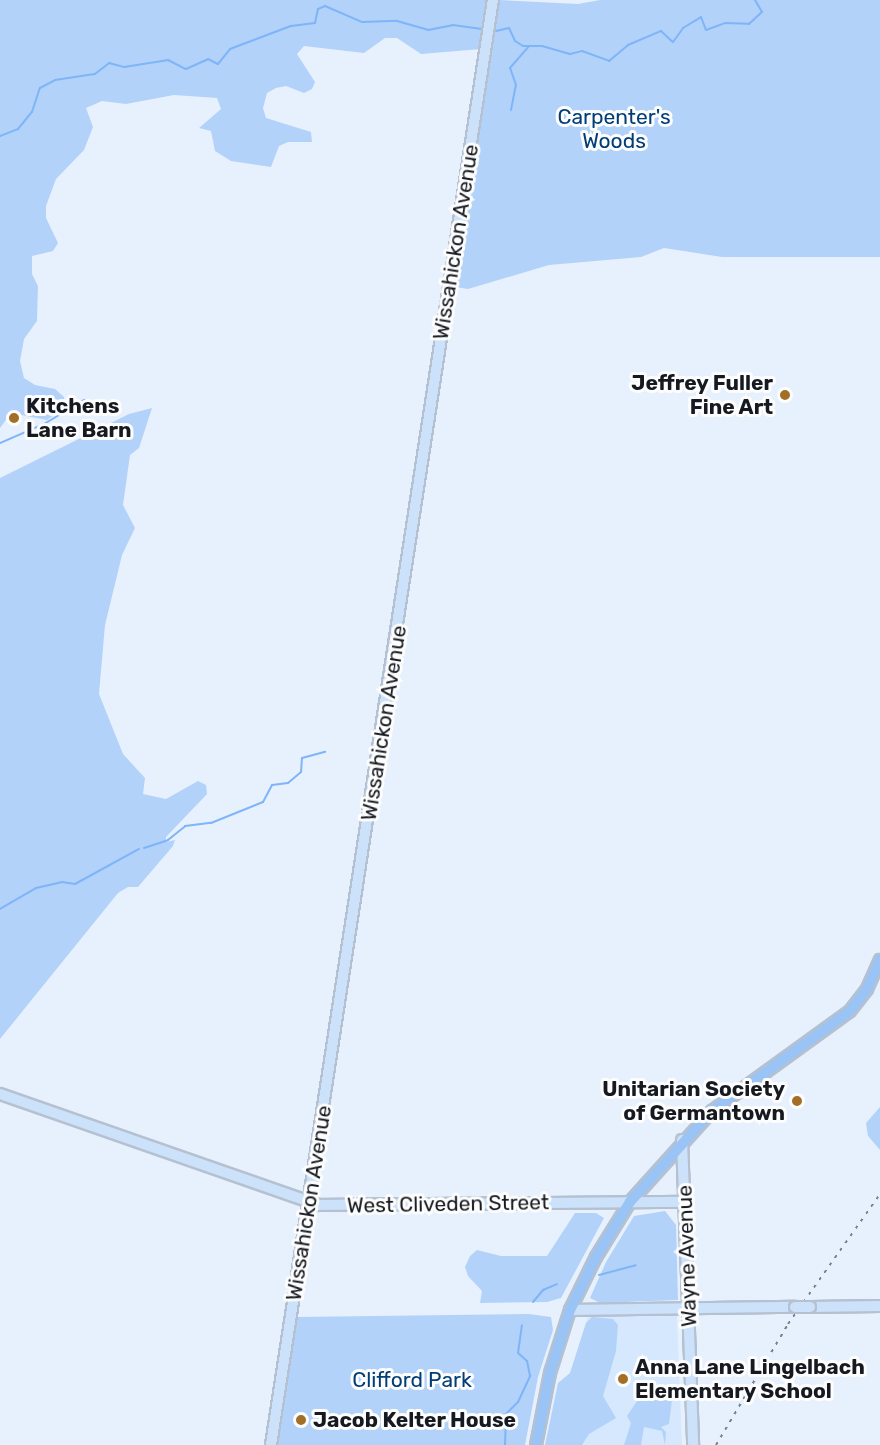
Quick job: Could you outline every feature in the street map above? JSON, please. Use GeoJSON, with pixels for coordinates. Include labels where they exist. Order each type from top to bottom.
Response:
{"type":"FeatureCollection","features":[{"type":"Feature","properties":{"kind":"main road"},"geometry":{"type":"LineString","coordinates":[[536,1445],[548,1380],[570,1310],[596,1257],[630,1202],[682,1140],[747,1082],[850,1011],[867,989],[880,960]]}},
{"type":"Feature","properties":{"kind":"street","name":"Wissahickon Avenue"},"geometry":{"type":"LineString","coordinates":[[271,1445],[493,0]]}},
{"type":"Feature","properties":{"kind":"street","name":"West Cliveden Street"},"geometry":{"type":"LineString","coordinates":[[0,1094],[13,1101],[309,1203],[685,1202]]}},
{"type":"Feature","properties":{"kind":"street","name":"West Cliveden Street"},"geometry":{"type":"LineString","coordinates":[[0,1100],[13,1101]]}},
{"type":"Feature","properties":{"kind":"street","name":"Wayne Avenue"},"geometry":{"type":"LineString","coordinates":[[682,1140],[693,1445]]}},
{"type":"Feature","properties":{"kind":"street"},"geometry":{"type":"LineString","coordinates":[[570,1310],[880,1306]]}},
{"type":"Feature","properties":{"kind":"shaded area","name":"Anna Lane Lingelbach Elementary School"},"geometry":{"type":"Polygon","coordinates":[[[588,1316],[677,1316],[682,1445],[555,1445],[567,1384],[588,1316]]]}},
{"type":"Feature","properties":{"kind":"green space"},"geometry":{"type":"Polygon","coordinates":[[[0,0],[488,0],[481,49],[421,54],[397,38],[385,38],[364,53],[304,46],[297,54],[315,82],[312,89],[304,93],[286,86],[276,88],[267,93],[263,108],[266,118],[311,132],[312,142],[288,142],[279,146],[271,167],[231,161],[215,151],[211,131],[199,128],[221,109],[217,98],[174,95],[126,104],[102,101],[86,108],[93,127],[84,150],[56,179],[46,206],[46,218],[58,243],[53,251],[32,256],[32,274],[38,286],[37,321],[24,339],[20,361],[24,378],[35,385],[55,389],[64,397],[64,408],[47,420],[11,413],[0,428],[0,0]]]}},
{"type":"Feature","properties":{"kind":"green space","name":"Carpenter's Woods"},"geometry":{"type":"Polygon","coordinates":[[[498,0],[578,4],[600,0],[880,0],[880,257],[722,257],[664,248],[641,257],[549,265],[468,289],[455,287],[498,0]]]}},
{"type":"Feature","properties":{"kind":"green space"},"geometry":{"type":"Polygon","coordinates":[[[152,408],[139,448],[130,455],[123,505],[135,528],[122,555],[105,625],[99,694],[123,754],[145,778],[143,794],[166,799],[198,781],[206,785],[207,794],[166,837],[166,842],[175,840],[173,846],[138,887],[128,887],[118,893],[0,1039],[0,478],[129,414],[152,408]]]}},
{"type":"Feature","properties":{"kind":"green space"},"geometry":{"type":"Polygon","coordinates":[[[880,1107],[880,1150],[868,1136],[866,1123],[880,1107]]]}},
{"type":"Feature","properties":{"kind":"green space"},"geometry":{"type":"Polygon","coordinates":[[[665,1211],[676,1225],[678,1300],[600,1303],[590,1298],[606,1262],[634,1216],[665,1211]]]}},
{"type":"Feature","properties":{"kind":"green space"},"geometry":{"type":"Polygon","coordinates":[[[575,1213],[596,1213],[604,1218],[561,1298],[547,1302],[480,1303],[482,1291],[468,1276],[465,1267],[470,1256],[477,1250],[501,1256],[547,1256],[575,1213]]]}},
{"type":"Feature","properties":{"kind":"green space","name":"Clifford Park"},"geometry":{"type":"Polygon","coordinates":[[[529,1314],[551,1317],[553,1330],[538,1377],[525,1445],[278,1445],[297,1317],[529,1314]]]}},
{"type":"Feature","properties":{"kind":"green space"},"geometry":{"type":"Polygon","coordinates":[[[592,1317],[613,1319],[618,1325],[616,1351],[603,1396],[616,1418],[589,1434],[582,1445],[545,1445],[558,1383],[570,1373],[586,1323],[592,1317]]]}},
{"type":"Feature","properties":{"kind":"green space"},"geometry":{"type":"Polygon","coordinates":[[[657,1392],[672,1400],[669,1424],[661,1427],[666,1432],[665,1445],[662,1431],[644,1427],[641,1445],[624,1445],[631,1423],[627,1416],[641,1395],[657,1392]]]}},
{"type":"Feature","properties":{"kind":"waterway"},"geometry":{"type":"LineString","coordinates":[[496,31],[509,28],[515,41],[523,46],[542,46],[570,54],[582,51],[609,61],[628,45],[661,31],[673,42],[683,28],[701,17],[706,30],[725,23],[749,24],[762,12],[755,0]]}},
{"type":"Feature","properties":{"kind":"waterway"},"geometry":{"type":"LineString","coordinates":[[0,136],[18,129],[32,112],[40,88],[55,80],[95,74],[109,63],[124,67],[168,60],[186,69],[208,59],[218,64],[230,49],[291,26],[315,23],[318,9],[325,6],[362,22],[397,21],[428,30],[453,25],[482,29]]}},
{"type":"Feature","properties":{"kind":"waterway"},"geometry":{"type":"LineString","coordinates":[[511,110],[516,85],[510,68],[528,47]]}},
{"type":"Feature","properties":{"kind":"waterway"},"geometry":{"type":"LineString","coordinates":[[0,443],[44,424],[84,400],[112,407]]}},
{"type":"Feature","properties":{"kind":"waterway"},"geometry":{"type":"LineString","coordinates":[[144,848],[168,840],[185,826],[211,823],[263,802],[272,785],[288,783],[301,772],[302,758],[325,752]]}},
{"type":"Feature","properties":{"kind":"waterway"},"geometry":{"type":"LineString","coordinates":[[0,909],[36,888],[62,882],[75,884],[139,849]]}},
{"type":"Feature","properties":{"kind":"waterway"},"geometry":{"type":"LineString","coordinates":[[599,1275],[636,1265]]}},
{"type":"Feature","properties":{"kind":"waterway"},"geometry":{"type":"LineString","coordinates":[[533,1302],[543,1290],[557,1284]]}},
{"type":"Feature","properties":{"kind":"waterway"},"geometry":{"type":"LineString","coordinates":[[505,1445],[506,1414],[518,1402],[530,1376],[527,1361],[518,1353],[522,1325]]}},
{"type":"Feature","properties":{"kind":"railway"},"geometry":{"type":"LineString","coordinates":[[716,1445],[788,1324],[880,1194]]}},
{"type":"Feature","properties":{"kind":"place","name":"Jeffrey Fuller Fine Art"},"geometry":{"type":"Point","coordinates":[785,395]}},
{"type":"Feature","properties":{"kind":"place","name":"Kitchens Lane Barn"},"geometry":{"type":"Point","coordinates":[14,418]}},
{"type":"Feature","properties":{"kind":"place","name":"Unitarian Society of Germantown"},"geometry":{"type":"Point","coordinates":[797,1101]}},
{"type":"Feature","properties":{"kind":"place","name":"Anna Lane Lingelbach Elementary School"},"geometry":{"type":"Point","coordinates":[623,1379]}},
{"type":"Feature","properties":{"kind":"place","name":"Jacob Kelter House"},"geometry":{"type":"Point","coordinates":[301,1420]}}]}
